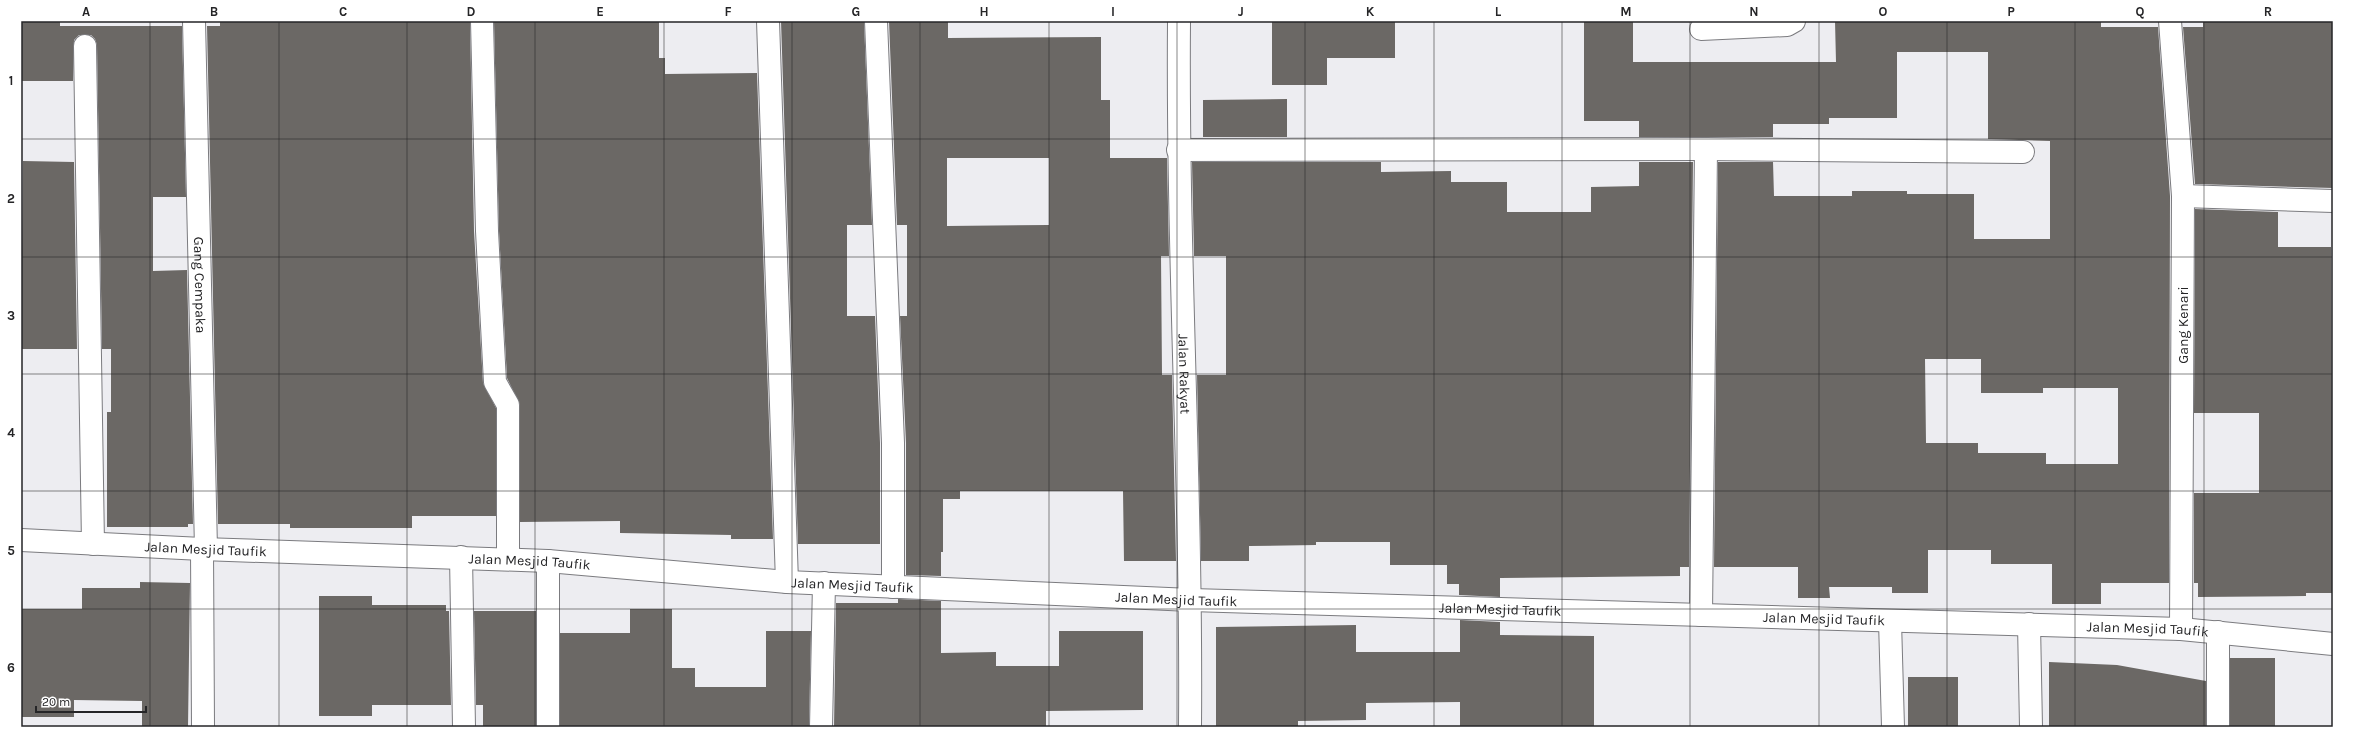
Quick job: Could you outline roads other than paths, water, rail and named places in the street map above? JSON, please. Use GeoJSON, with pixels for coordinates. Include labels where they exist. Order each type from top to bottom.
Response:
{"type":"FeatureCollection","features":[{"type":"Feature","properties":{"kind":"street","name":"Gang Cempaka"},"geometry":{"type":"LineString","coordinates":[[194,21],[204,549],[203,727]]}},
{"type":"Feature","properties":{"kind":"street"},"geometry":{"type":"LineString","coordinates":[[482,21],[486,231],[495,382],[508,404],[508,559]]}},
{"type":"Feature","properties":{"kind":"street"},"geometry":{"type":"LineString","coordinates":[[768,21],[787,582]]}},
{"type":"Feature","properties":{"kind":"street"},"geometry":{"type":"LineString","coordinates":[[876,21],[893,443],[893,587]]}},
{"type":"Feature","properties":{"kind":"street","name":"Jalan Rakyat"},"geometry":{"type":"LineString","coordinates":[[1179,21],[1178,150],[1191,600],[1190,727]]}},
{"type":"Feature","properties":{"kind":"street"},"geometry":{"type":"LineString","coordinates":[[1701,29],[1788,25],[1794,21]]}},
{"type":"Feature","properties":{"kind":"street","name":"Gang Kenari"},"geometry":{"type":"LineString","coordinates":[[2170,21],[2183,196],[2181,629]]}},
{"type":"Feature","properties":{"kind":"street"},"geometry":{"type":"LineString","coordinates":[[86,46],[93,544]]}},
{"type":"Feature","properties":{"kind":"street"},"geometry":{"type":"LineString","coordinates":[[1178,150],[1706,149],[2023,152]]}},
{"type":"Feature","properties":{"kind":"street"},"geometry":{"type":"LineString","coordinates":[[1701,615],[1706,149]]}},
{"type":"Feature","properties":{"kind":"street"},"geometry":{"type":"LineString","coordinates":[[2183,196],[2333,201]]}},
{"type":"Feature","properties":{"kind":"street","name":"Jalan Mesjid Taufik"},"geometry":{"type":"LineString","coordinates":[[21,540],[204,549],[548,561],[787,582],[824,582],[893,587],[1191,600],[2181,629],[2333,644]]}},
{"type":"Feature","properties":{"kind":"street"},"geometry":{"type":"LineString","coordinates":[[461,557],[464,727]]}},
{"type":"Feature","properties":{"kind":"street"},"geometry":{"type":"LineString","coordinates":[[548,561],[548,727]]}},
{"type":"Feature","properties":{"kind":"street"},"geometry":{"type":"LineString","coordinates":[[821,727],[824,582]]}},
{"type":"Feature","properties":{"kind":"street"},"geometry":{"type":"LineString","coordinates":[[1890,621],[1893,727]]}},
{"type":"Feature","properties":{"kind":"street"},"geometry":{"type":"LineString","coordinates":[[2029,624],[2031,727]]}},
{"type":"Feature","properties":{"kind":"street"},"geometry":{"type":"LineString","coordinates":[[2218,632],[2218,727]]}}]}
